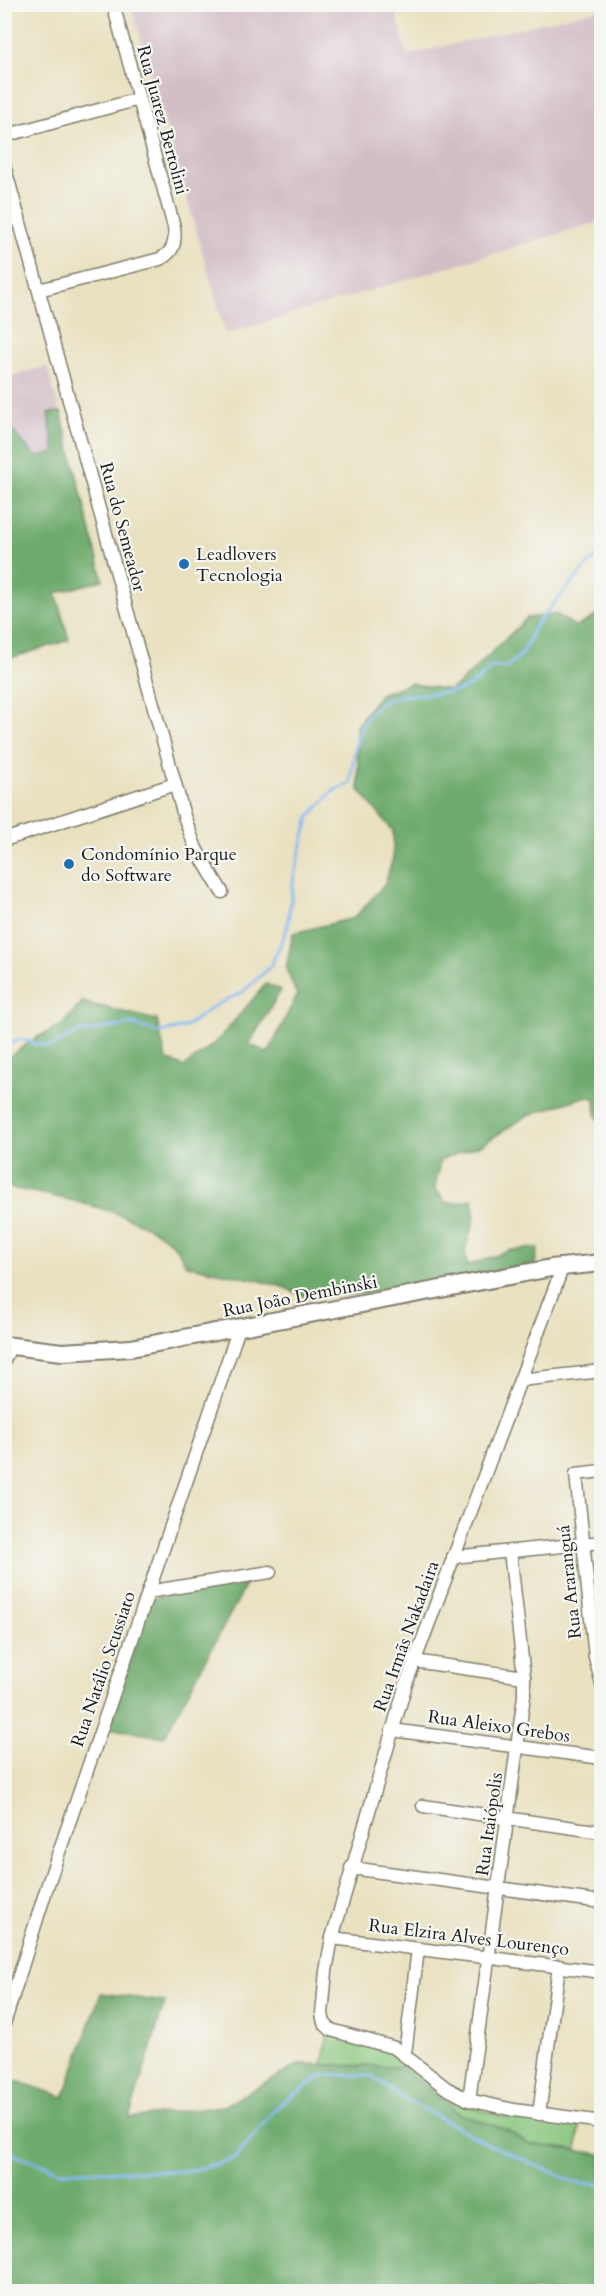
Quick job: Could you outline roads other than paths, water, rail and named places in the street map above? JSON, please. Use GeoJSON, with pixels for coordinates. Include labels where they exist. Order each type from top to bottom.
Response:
{"type":"FeatureCollection","features":[{"type":"Feature","properties":{"kind":"main road","name":"Rua João Dembinski"},"geometry":{"type":"LineString","coordinates":[[6,1350],[62,1352],[131,1348],[563,1266],[602,1263]]}},
{"type":"Feature","properties":{"kind":"street","name":"Rua Juarez Bertolini"},"geometry":{"type":"LineString","coordinates":[[39,290],[160,259],[171,252],[174,246],[174,227],[113,4]]}},
{"type":"Feature","properties":{"kind":"street"},"geometry":{"type":"LineString","coordinates":[[4,136],[139,99]]}},
{"type":"Feature","properties":{"kind":"street","name":"Rua do Semeador"},"geometry":{"type":"LineString","coordinates":[[4,165],[175,784],[196,849],[222,892]]}},
{"type":"Feature","properties":{"kind":"street"},"geometry":{"type":"LineString","coordinates":[[4,221],[19,217]]}},
{"type":"Feature","properties":{"kind":"street"},"geometry":{"type":"LineString","coordinates":[[4,840],[175,784]]}},
{"type":"Feature","properties":{"kind":"street","name":"Rua Irmãs Nakadaira"},"geometry":{"type":"LineString","coordinates":[[405,2054],[387,2044],[338,2032],[327,2027],[323,2018],[323,2002],[332,1938],[414,1661],[563,1266]]}},
{"type":"Feature","properties":{"kind":"street","name":"Rua Natálio Scussiato"},"geometry":{"type":"LineString","coordinates":[[4,2024],[47,1887],[239,1328]]}},
{"type":"Feature","properties":{"kind":"street"},"geometry":{"type":"LineString","coordinates":[[520,1380],[602,1371]]}},
{"type":"Feature","properties":{"kind":"street","name":"Rua Araranguá"},"geometry":{"type":"LineString","coordinates":[[602,1471],[576,1474],[583,1544],[596,1614],[595,1657],[602,1685]]}},
{"type":"Feature","properties":{"kind":"street"},"geometry":{"type":"LineString","coordinates":[[453,1557],[602,1542]]}},
{"type":"Feature","properties":{"kind":"street","name":"Rua Itaiópolis"},"geometry":{"type":"LineString","coordinates":[[469,2100],[524,1696],[524,1677],[510,1551]]}},
{"type":"Feature","properties":{"kind":"street"},"geometry":{"type":"LineString","coordinates":[[148,1592],[270,1572]]}},
{"type":"Feature","properties":{"kind":"street"},"geometry":{"type":"LineString","coordinates":[[414,1661],[524,1677]]}},
{"type":"Feature","properties":{"kind":"street","name":"Rua Aleixo Grebos"},"geometry":{"type":"LineString","coordinates":[[392,1730],[602,1758]]}},
{"type":"Feature","properties":{"kind":"street"},"geometry":{"type":"LineString","coordinates":[[423,1806],[602,1832]]}},
{"type":"Feature","properties":{"kind":"street"},"geometry":{"type":"LineString","coordinates":[[351,1868],[602,1902]]}},
{"type":"Feature","properties":{"kind":"street","name":"Rua Elzira Alves Lourenço"},"geometry":{"type":"LineString","coordinates":[[332,1938],[602,1972]]}},
{"type":"Feature","properties":{"kind":"street"},"geometry":{"type":"LineString","coordinates":[[418,1948],[405,2054],[446,2088],[469,2100],[539,2114],[602,2122]]}},
{"type":"Feature","properties":{"kind":"street"},"geometry":{"type":"LineString","coordinates":[[539,2114],[559,1966]]}},
{"type":"Feature","properties":{"kind":"waterway"},"geometry":{"type":"LineString","coordinates":[[4,1046],[20,1039],[49,1047],[78,1033],[133,1024],[158,1033],[185,1027],[214,1006],[243,992],[271,966],[287,929],[294,876],[309,817],[333,791],[350,784],[358,736],[368,715],[378,705],[390,699],[459,690],[482,677],[493,666],[506,668],[522,654],[536,624],[602,552]]}},
{"type":"Feature","properties":{"kind":"waterway"},"geometry":{"type":"LineString","coordinates":[[4,2151],[60,2171],[192,2171],[235,2158],[279,2105],[325,2074],[372,2076],[401,2097],[490,2145],[574,2182],[602,2185]]}},
{"type":"Feature","properties":{"kind":"place","name":"Leadlovers Tecnologia"},"geometry":{"type":"Point","coordinates":[184,564]}},
{"type":"Feature","properties":{"kind":"place","name":"Condomínio Parque do Software"},"geometry":{"type":"Point","coordinates":[69,864]}}]}
